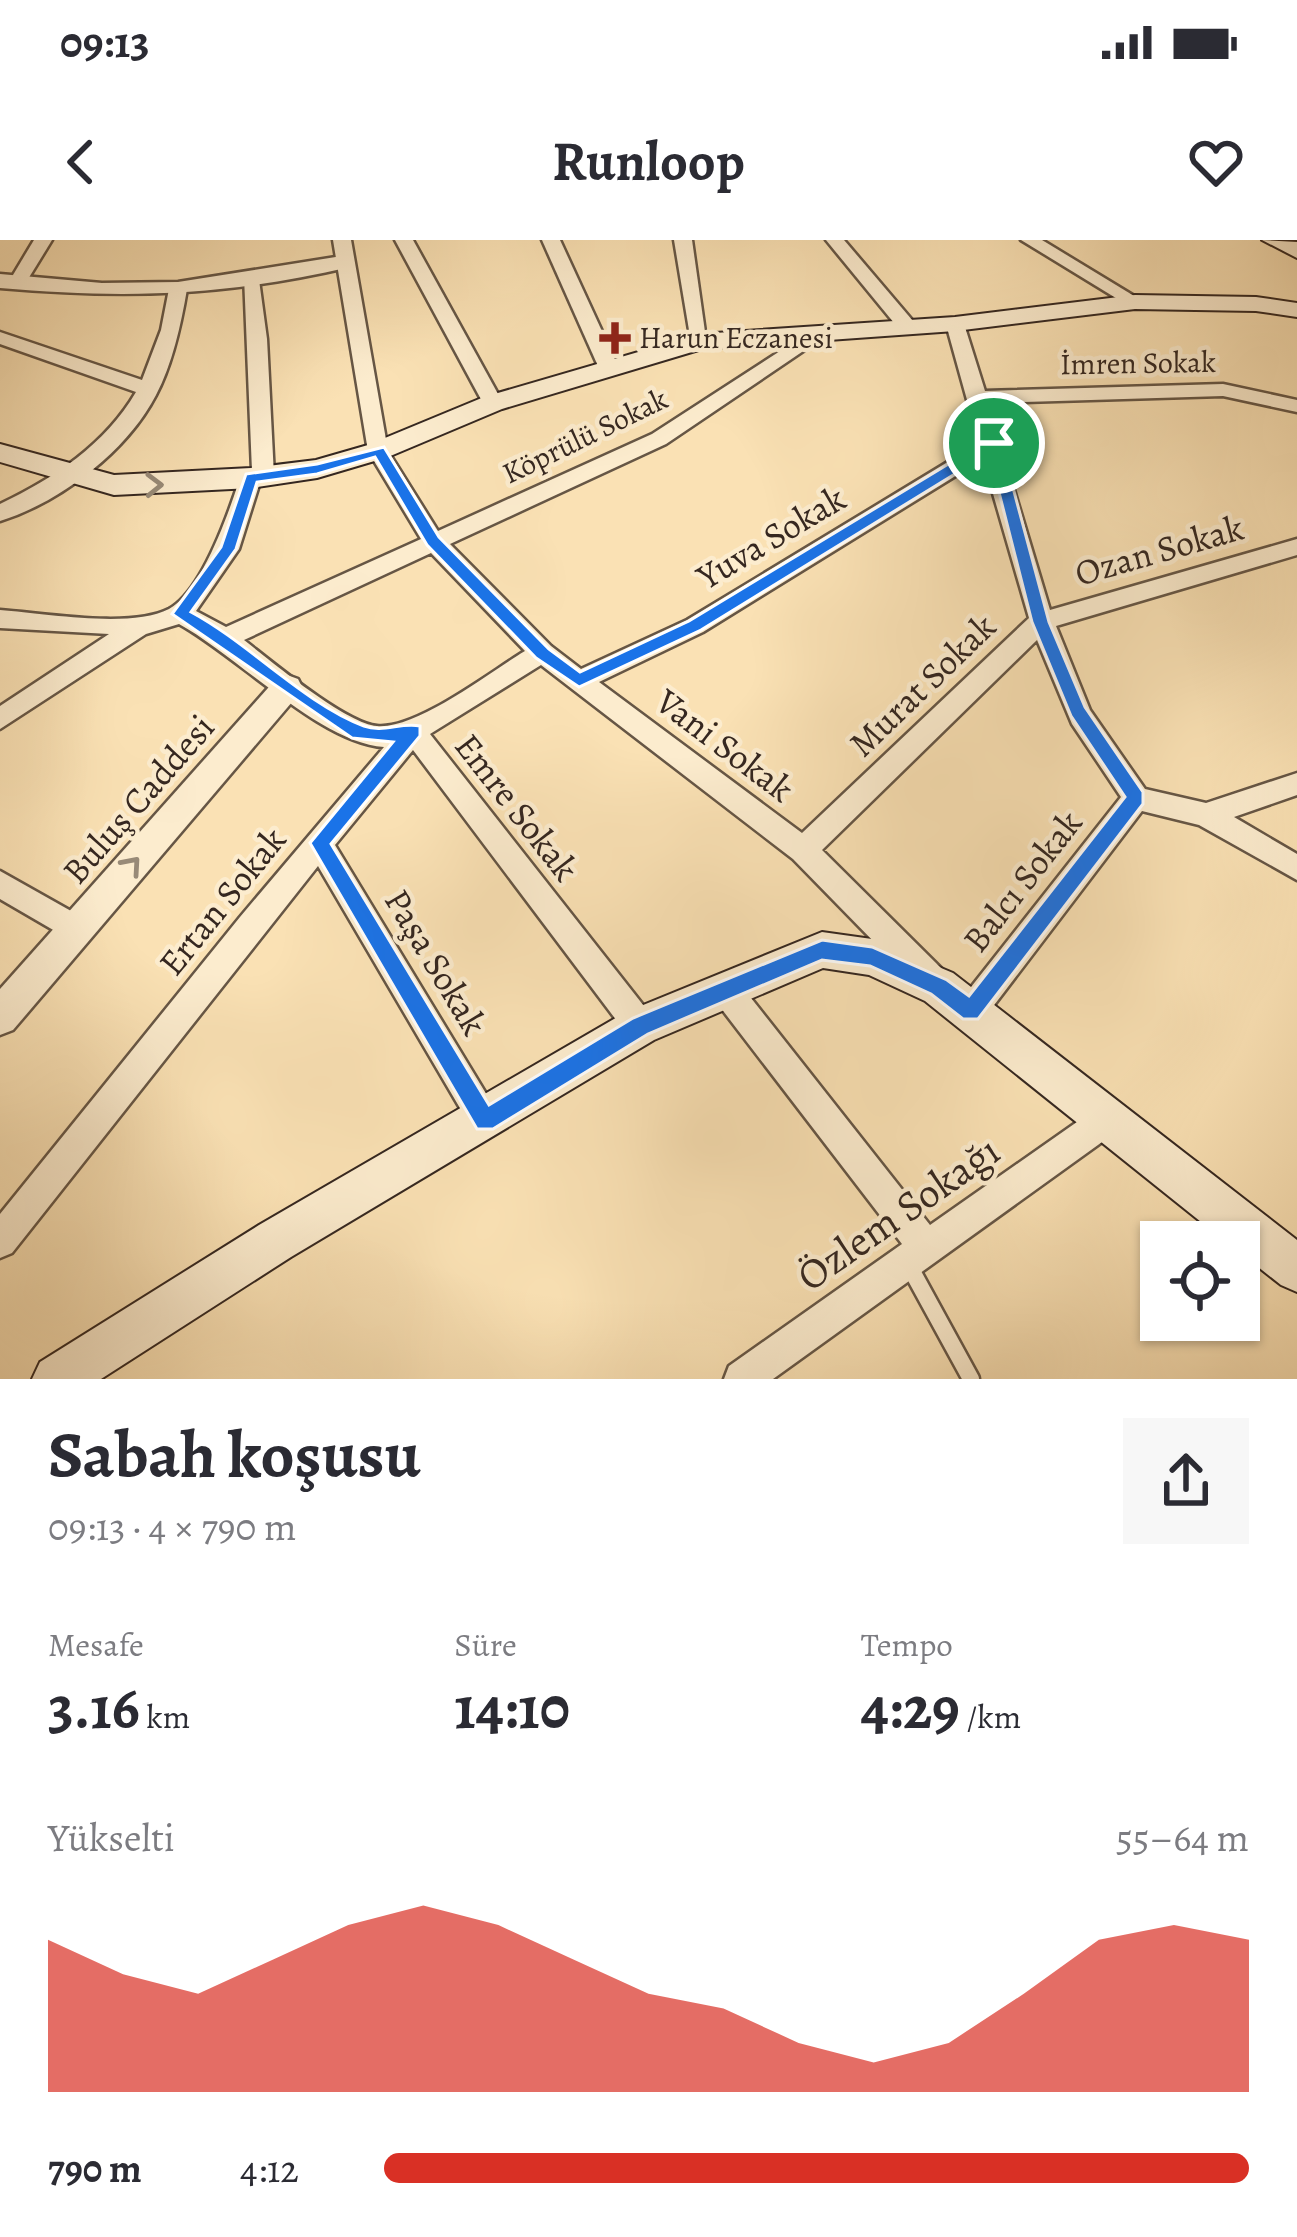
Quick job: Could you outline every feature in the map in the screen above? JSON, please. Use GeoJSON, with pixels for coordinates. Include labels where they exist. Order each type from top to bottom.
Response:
{"type":"FeatureCollection","features":[{"type":"Feature","properties":{"kind":"main road"},"geometry":{"type":"LineString","coordinates":[[1273,240],[1297,251]]}},
{"type":"Feature","properties":{"kind":"main road"},"geometry":{"type":"LineString","coordinates":[[0,453],[68,476],[114,485],[257,477],[317,469],[379,451],[493,403],[700,342],[955,324],[1135,302],[1256,304],[1297,310]]}},
{"type":"Feature","properties":{"kind":"main road"},"geometry":{"type":"LineString","coordinates":[[57,1379],[275,1241],[640,1026],[822,950],[872,957],[955,999],[1297,1269]]}},
{"type":"Feature","properties":{"kind":"street"},"geometry":{"type":"LineString","coordinates":[[9,281],[43,240]]}},
{"type":"Feature","properties":{"kind":"street"},"geometry":{"type":"LineString","coordinates":[[404,240],[493,403]]}},
{"type":"Feature","properties":{"kind":"street"},"geometry":{"type":"LineString","coordinates":[[550,240],[608,367]]}},
{"type":"Feature","properties":{"kind":"street"},"geometry":{"type":"LineString","coordinates":[[683,240],[700,342]]}},
{"type":"Feature","properties":{"kind":"street"},"geometry":{"type":"LineString","coordinates":[[835,240],[906,325]]}},
{"type":"Feature","properties":{"kind":"street"},"geometry":{"type":"LineString","coordinates":[[1030,240],[1135,302]]}},
{"type":"Feature","properties":{"kind":"street"},"geometry":{"type":"LineString","coordinates":[[9,281],[102,290],[178,289],[250,280],[342,251]]}},
{"type":"Feature","properties":{"kind":"street","name":"Vani Sokak"},"geometry":{"type":"LineString","coordinates":[[342,251],[379,451],[433,541],[542,653],[803,850],[955,999]]}},
{"type":"Feature","properties":{"kind":"street"},"geometry":{"type":"LineString","coordinates":[[0,718],[138,627],[181,614],[228,549],[257,477],[258,339],[250,280]]}},
{"type":"Feature","properties":{"kind":"street"},"geometry":{"type":"LineString","coordinates":[[0,513],[68,476],[134,418],[172,335],[178,289]]}},
{"type":"Feature","properties":{"kind":"street"},"geometry":{"type":"LineString","coordinates":[[955,324],[994,443],[1040,622],[1077,710],[1136,798],[1206,815],[1297,868]]}},
{"type":"Feature","properties":{"kind":"street","name":"Köprülü Sokak"},"geometry":{"type":"LineString","coordinates":[[225,638],[659,439],[818,335]]}},
{"type":"Feature","properties":{"kind":"street"},"geometry":{"type":"LineString","coordinates":[[0,338],[150,390]]}},
{"type":"Feature","properties":{"kind":"street","name":"İmren Sokak"},"geometry":{"type":"LineString","coordinates":[[979,397],[1223,390],[1297,406]]}},
{"type":"Feature","properties":{"kind":"street","name":"Yuva Sokak"},"geometry":{"type":"LineString","coordinates":[[579,680],[695,626],[994,443]]}},
{"type":"Feature","properties":{"kind":"street","name":"Ozan Sokak"},"geometry":{"type":"LineString","coordinates":[[1040,622],[1297,547]]}},
{"type":"Feature","properties":{"kind":"street","name":"Emre Sokak"},"geometry":{"type":"LineString","coordinates":[[181,614],[225,638],[287,687],[359,732],[380,736],[413,731],[640,1026]]}},
{"type":"Feature","properties":{"kind":"street"},"geometry":{"type":"LineString","coordinates":[[0,620],[138,627]]}},
{"type":"Feature","properties":{"kind":"street","name":"Murat Sokak"},"geometry":{"type":"LineString","coordinates":[[803,850],[1040,622]]}},
{"type":"Feature","properties":{"kind":"street","name":"Ertan Sokak"},"geometry":{"type":"LineString","coordinates":[[0,1241],[413,731],[542,653]]}},
{"type":"Feature","properties":{"kind":"street","name":"Buluş Caddesi"},"geometry":{"type":"LineString","coordinates":[[0,1017],[287,687]]}},
{"type":"Feature","properties":{"kind":"street"},"geometry":{"type":"LineString","coordinates":[[1206,815],[1297,784]]}},
{"type":"Feature","properties":{"kind":"street","name":"Balcı Sokak"},"geometry":{"type":"LineString","coordinates":[[955,999],[1136,798]]}},
{"type":"Feature","properties":{"kind":"street","name":"Paşa Sokak"},"geometry":{"type":"LineString","coordinates":[[320,843],[485,1120]]}},
{"type":"Feature","properties":{"kind":"street"},"geometry":{"type":"LineString","coordinates":[[0,884],[76,929]]}},
{"type":"Feature","properties":{"kind":"street"},"geometry":{"type":"LineString","coordinates":[[725,988],[917,1255]]}},
{"type":"Feature","properties":{"kind":"street","name":"Özlem Sokağı"},"geometry":{"type":"LineString","coordinates":[[742,1379],[1106,1121]]}},
{"type":"Feature","properties":{"kind":"lane"},"geometry":{"type":"LineString","coordinates":[[917,1255],[971,1379]]}},
{"type":"Feature","properties":{"kind":"place","name":"Harun Eczanesi"},"geometry":{"type":"Point","coordinates":[615,338]}},
{"type":"Feature","properties":{"kind":"route"},"geometry":{"type":"LineString","coordinates":[[994,443],[1040,622],[1077,710],[1136,798],[970,1011],[939,987],[872,957],[822,950],[640,1026],[485,1120],[320,843],[413,731],[380,736],[359,732],[287,687],[225,638],[181,614],[228,549],[251,478],[317,469],[379,451],[433,541],[542,653],[579,680],[695,626],[994,443]]}}]}
